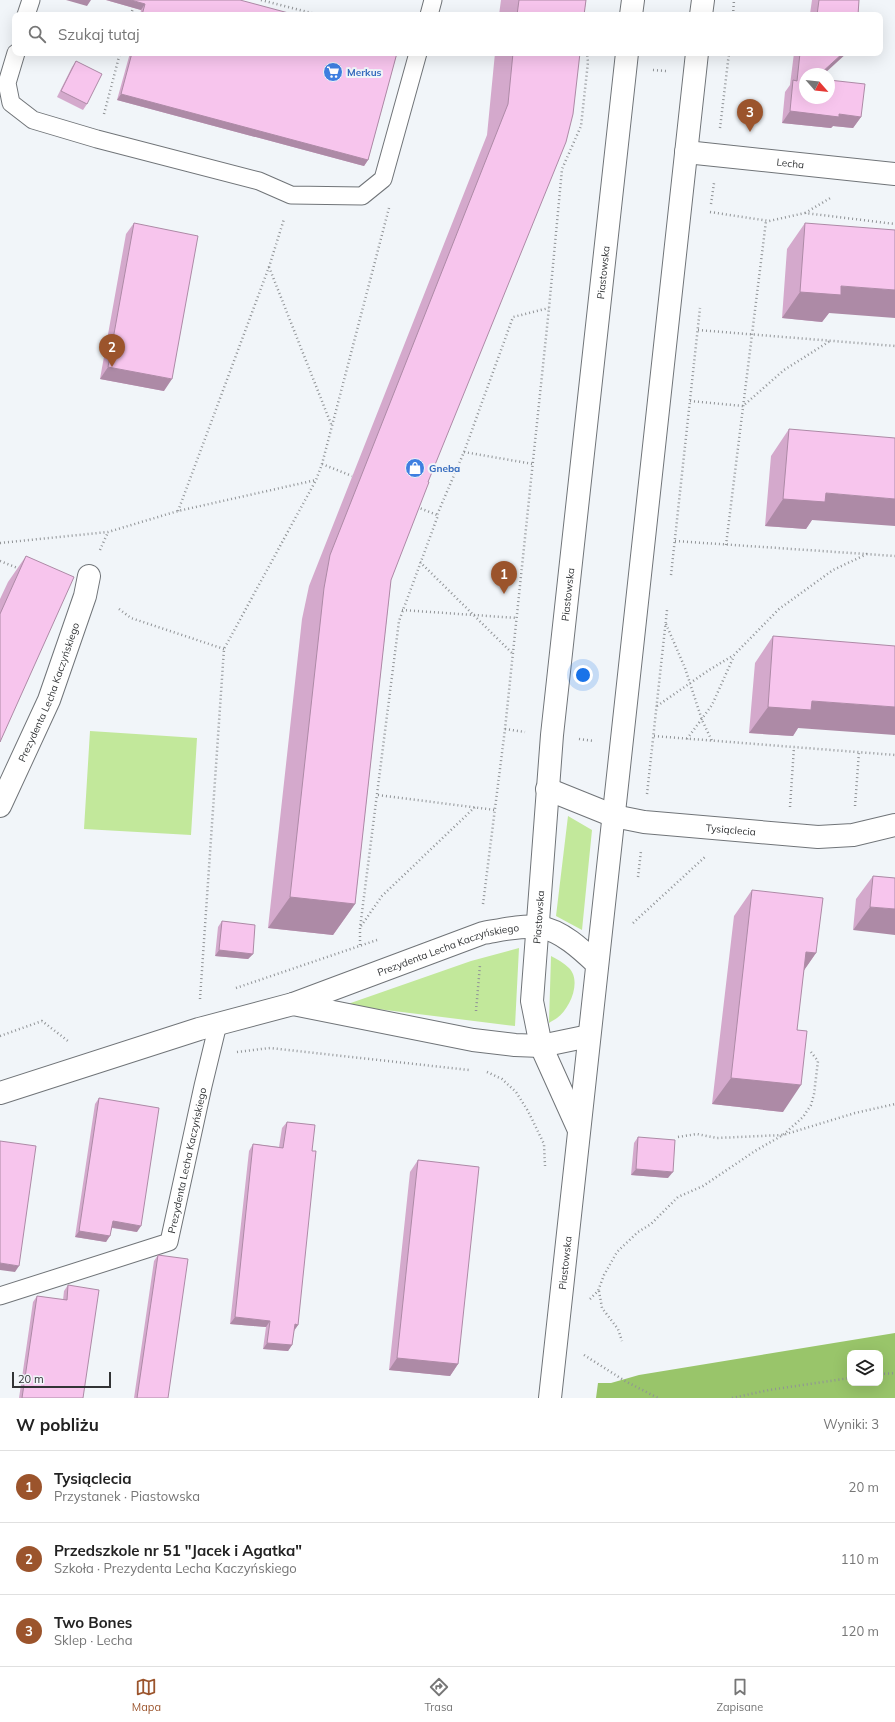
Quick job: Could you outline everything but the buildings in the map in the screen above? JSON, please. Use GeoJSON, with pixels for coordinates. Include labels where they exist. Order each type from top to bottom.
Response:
{"type":"FeatureCollection","features":[{"type":"Feature","properties":{"kind":"street"},"geometry":{"type":"LineString","coordinates":[[631,12],[633,0]]}},
{"type":"Feature","properties":{"kind":"street"},"geometry":{"type":"LineString","coordinates":[[701,12],[703,0]]}},
{"type":"Feature","properties":{"kind":"street","name":"Piastowska"},"geometry":{"type":"LineString","coordinates":[[578,1128],[541,1046],[532,1001],[539,927],[547,789],[626,60]]}},
{"type":"Feature","properties":{"kind":"street","name":"Piastowska"},"geometry":{"type":"LineString","coordinates":[[550,1398],[578,1128],[598,964],[696,64]]}},
{"type":"Feature","properties":{"kind":"street","name":"Lecha"},"geometry":{"type":"LineString","coordinates":[[686,152],[895,174]]}},
{"type":"Feature","properties":{"kind":"street","name":"Prezydenta Lecha Kaczyńskiego"},"geometry":{"type":"LineString","coordinates":[[0,806],[48,700],[85,596],[89,576]]}},
{"type":"Feature","properties":{"kind":"street","name":"Tysiąclecia"},"geometry":{"type":"LineString","coordinates":[[547,789],[614,816],[644,822],[818,837],[852,835],[895,825]]}},
{"type":"Feature","properties":{"kind":"street","name":"Prezydenta Lecha Kaczyńskiego"},"geometry":{"type":"LineString","coordinates":[[0,1093],[218,1024],[293,1004],[483,933],[512,928],[539,927],[553,931],[575,944],[598,964]]}},
{"type":"Feature","properties":{"kind":"street","name":"Prezydenta Lecha Kaczyńskiego"},"geometry":{"type":"LineString","coordinates":[[293,1004],[473,1040],[515,1046],[541,1046],[589,1036]]}},
{"type":"Feature","properties":{"kind":"lane"},"geometry":{"type":"LineString","coordinates":[[27,12],[31,0]]}},
{"type":"Feature","properties":{"kind":"lane"},"geometry":{"type":"LineString","coordinates":[[430,12],[433,0]]}},
{"type":"Feature","properties":{"kind":"lane"},"geometry":{"type":"LineString","coordinates":[[15,56],[7,82],[11,104],[33,120],[97,139],[259,181],[291,195],[362,196],[383,179],[417,56]]}},
{"type":"Feature","properties":{"kind":"lane","name":"Prezydenta Lecha Kaczyńskiego"},"geometry":{"type":"LineString","coordinates":[[0,1296],[169,1242],[218,1024]]}},
{"type":"Feature","properties":{"kind":"path"},"geometry":{"type":"LineString","coordinates":[[132,12],[135,0]]}},
{"type":"Feature","properties":{"kind":"path"},"geometry":{"type":"LineString","coordinates":[[261,0],[307,12]]}},
{"type":"Feature","properties":{"kind":"path"},"geometry":{"type":"LineString","coordinates":[[733,12],[734,0]]}},
{"type":"Feature","properties":{"kind":"path"},"geometry":{"type":"LineString","coordinates":[[97,139],[119,56]]}},
{"type":"Feature","properties":{"kind":"path"},"geometry":{"type":"LineString","coordinates":[[475,1071],[469,1070],[483,933],[482,906],[513,655],[562,169],[581,126],[588,62],[587,56]]}},
{"type":"Feature","properties":{"kind":"path"},"geometry":{"type":"LineString","coordinates":[[588,62],[626,60],[696,64],[726,77]]}},
{"type":"Feature","properties":{"kind":"path"},"geometry":{"type":"LineString","coordinates":[[178,511],[269,266],[291,195]]}},
{"type":"Feature","properties":{"kind":"path"},"geometry":{"type":"LineString","coordinates":[[200,1000],[224,649],[316,480],[322,464],[390,205]]}},
{"type":"Feature","properties":{"kind":"path"},"geometry":{"type":"LineString","coordinates":[[710,212],[766,221],[805,213],[895,224]]}},
{"type":"Feature","properties":{"kind":"path"},"geometry":{"type":"LineString","coordinates":[[726,545],[766,221]]}},
{"type":"Feature","properties":{"kind":"path"},"geometry":{"type":"LineString","coordinates":[[269,266],[332,425]]}},
{"type":"Feature","properties":{"kind":"path"},"geometry":{"type":"LineString","coordinates":[[360,945],[360,928],[378,795],[398,621],[437,515],[464,452],[513,316],[549,308]]}},
{"type":"Feature","properties":{"kind":"path"},"geometry":{"type":"LineString","coordinates":[[698,330],[895,346]]}},
{"type":"Feature","properties":{"kind":"path"},"geometry":{"type":"LineString","coordinates":[[690,401],[743,406],[784,370],[831,341]]}},
{"type":"Feature","properties":{"kind":"path"},"geometry":{"type":"LineString","coordinates":[[464,452],[533,464]]}},
{"type":"Feature","properties":{"kind":"path"},"geometry":{"type":"LineString","coordinates":[[322,464],[352,476]]}},
{"type":"Feature","properties":{"kind":"path"},"geometry":{"type":"LineString","coordinates":[[0,543],[108,532],[178,511],[316,480]]}},
{"type":"Feature","properties":{"kind":"path"},"geometry":{"type":"LineString","coordinates":[[416,507],[437,515]]}},
{"type":"Feature","properties":{"kind":"path"},"geometry":{"type":"LineString","coordinates":[[675,541],[895,556]]}},
{"type":"Feature","properties":{"kind":"path"},"geometry":{"type":"LineString","coordinates":[[657,706],[708,670],[734,655],[779,609],[833,570],[867,554]]}},
{"type":"Feature","properties":{"kind":"path"},"geometry":{"type":"LineString","coordinates":[[0,561],[21,570]]}},
{"type":"Feature","properties":{"kind":"path"},"geometry":{"type":"LineString","coordinates":[[420,562],[513,655]]}},
{"type":"Feature","properties":{"kind":"path"},"geometry":{"type":"LineString","coordinates":[[119,609],[131,618],[224,649]]}},
{"type":"Feature","properties":{"kind":"path"},"geometry":{"type":"LineString","coordinates":[[402,610],[517,618]]}},
{"type":"Feature","properties":{"kind":"path"},"geometry":{"type":"LineString","coordinates":[[666,623],[691,683],[702,720],[712,741]]}},
{"type":"Feature","properties":{"kind":"path"},"geometry":{"type":"LineString","coordinates":[[687,739],[712,705],[734,655]]}},
{"type":"Feature","properties":{"kind":"path"},"geometry":{"type":"LineString","coordinates":[[654,736],[895,755]]}},
{"type":"Feature","properties":{"kind":"path"},"geometry":{"type":"LineString","coordinates":[[788,835],[794,747]]}},
{"type":"Feature","properties":{"kind":"path"},"geometry":{"type":"LineString","coordinates":[[852,835],[859,752]]}},
{"type":"Feature","properties":{"kind":"path"},"geometry":{"type":"LineString","coordinates":[[378,795],[495,810]]}},
{"type":"Feature","properties":{"kind":"path"},"geometry":{"type":"LineString","coordinates":[[360,928],[382,896],[475,807]]}},
{"type":"Feature","properties":{"kind":"path"},"geometry":{"type":"LineString","coordinates":[[632,923],[712,851]]}},
{"type":"Feature","properties":{"kind":"path"},"geometry":{"type":"LineString","coordinates":[[229,990],[382,938]]}},
{"type":"Feature","properties":{"kind":"path"},"geometry":{"type":"LineString","coordinates":[[193,1002],[208,997]]}},
{"type":"Feature","properties":{"kind":"path"},"geometry":{"type":"LineString","coordinates":[[0,1036],[42,1020],[69,1042]]}},
{"type":"Feature","properties":{"kind":"path"},"geometry":{"type":"LineString","coordinates":[[590,1300],[598,1291],[604,1275],[617,1252],[638,1232],[651,1224],[678,1197],[703,1186],[755,1151],[783,1135],[803,1117],[811,1105],[814,1094],[818,1061],[811,1052]]}},
{"type":"Feature","properties":{"kind":"path"},"geometry":{"type":"LineString","coordinates":[[482,1072],[502,1079],[516,1092],[544,1144],[545,1170]]}},
{"type":"Feature","properties":{"kind":"path"},"geometry":{"type":"LineString","coordinates":[[678,1137],[697,1134],[717,1138],[783,1135],[855,1113],[895,1104]]}},
{"type":"Feature","properties":{"kind":"path"},"geometry":{"type":"LineString","coordinates":[[598,1291],[602,1308],[618,1329],[622,1341]]}},
{"type":"Feature","properties":{"kind":"path"},"geometry":{"type":"LineString","coordinates":[[584,1355],[625,1381],[658,1398]]}},
{"type":"Feature","properties":{"kind":"path"},"geometry":{"type":"LineString","coordinates":[[883,1374],[895,1373]]}},
{"type":"Feature","properties":{"kind":"path"},"geometry":{"type":"LineString","coordinates":[[732,1398],[769,1390],[847,1378]]}},
{"type":"Feature","properties":{"kind":"green space"},"geometry":{"type":"Polygon","coordinates":[[[90,731],[197,738],[191,835],[84,829],[90,731]]]}},
{"type":"Feature","properties":{"kind":"green space"},"geometry":{"type":"Polygon","coordinates":[[[568,816],[592,830],[582,930],[556,916],[568,816]]]}},
{"type":"Feature","properties":{"kind":"green space"},"geometry":{"type":"Polygon","coordinates":[[[519,948],[515,1026],[345,1005],[471,961],[519,948]]]}},
{"type":"Feature","properties":{"kind":"green space"},"geometry":{"type":"Polygon","coordinates":[[[551,956],[569,968],[573,974],[574,987],[570,1002],[562,1014],[549,1023],[551,956]]]}},
{"type":"Feature","properties":{"kind":"green space"},"geometry":{"type":"Polygon","coordinates":[[[895,1333],[895,1398],[596,1398],[598,1383],[611,1383],[639,1375],[895,1333]]]}},
{"type":"Feature","properties":{"kind":"place","name":"Merkus"},"geometry":{"type":"Point","coordinates":[333,72]}},
{"type":"Feature","properties":{"kind":"place","name":"Two Bones"},"geometry":{"type":"Point","coordinates":[750,132]}},
{"type":"Feature","properties":{"kind":"place","name":"Przedszkole nr 51 \"Jacek i Agatka\""},"geometry":{"type":"Point","coordinates":[112,367]}},
{"type":"Feature","properties":{"kind":"place","name":"Gneba"},"geometry":{"type":"Point","coordinates":[415,468]}},
{"type":"Feature","properties":{"kind":"place","name":"Tysiąclecia"},"geometry":{"type":"Point","coordinates":[504,594]}}]}
